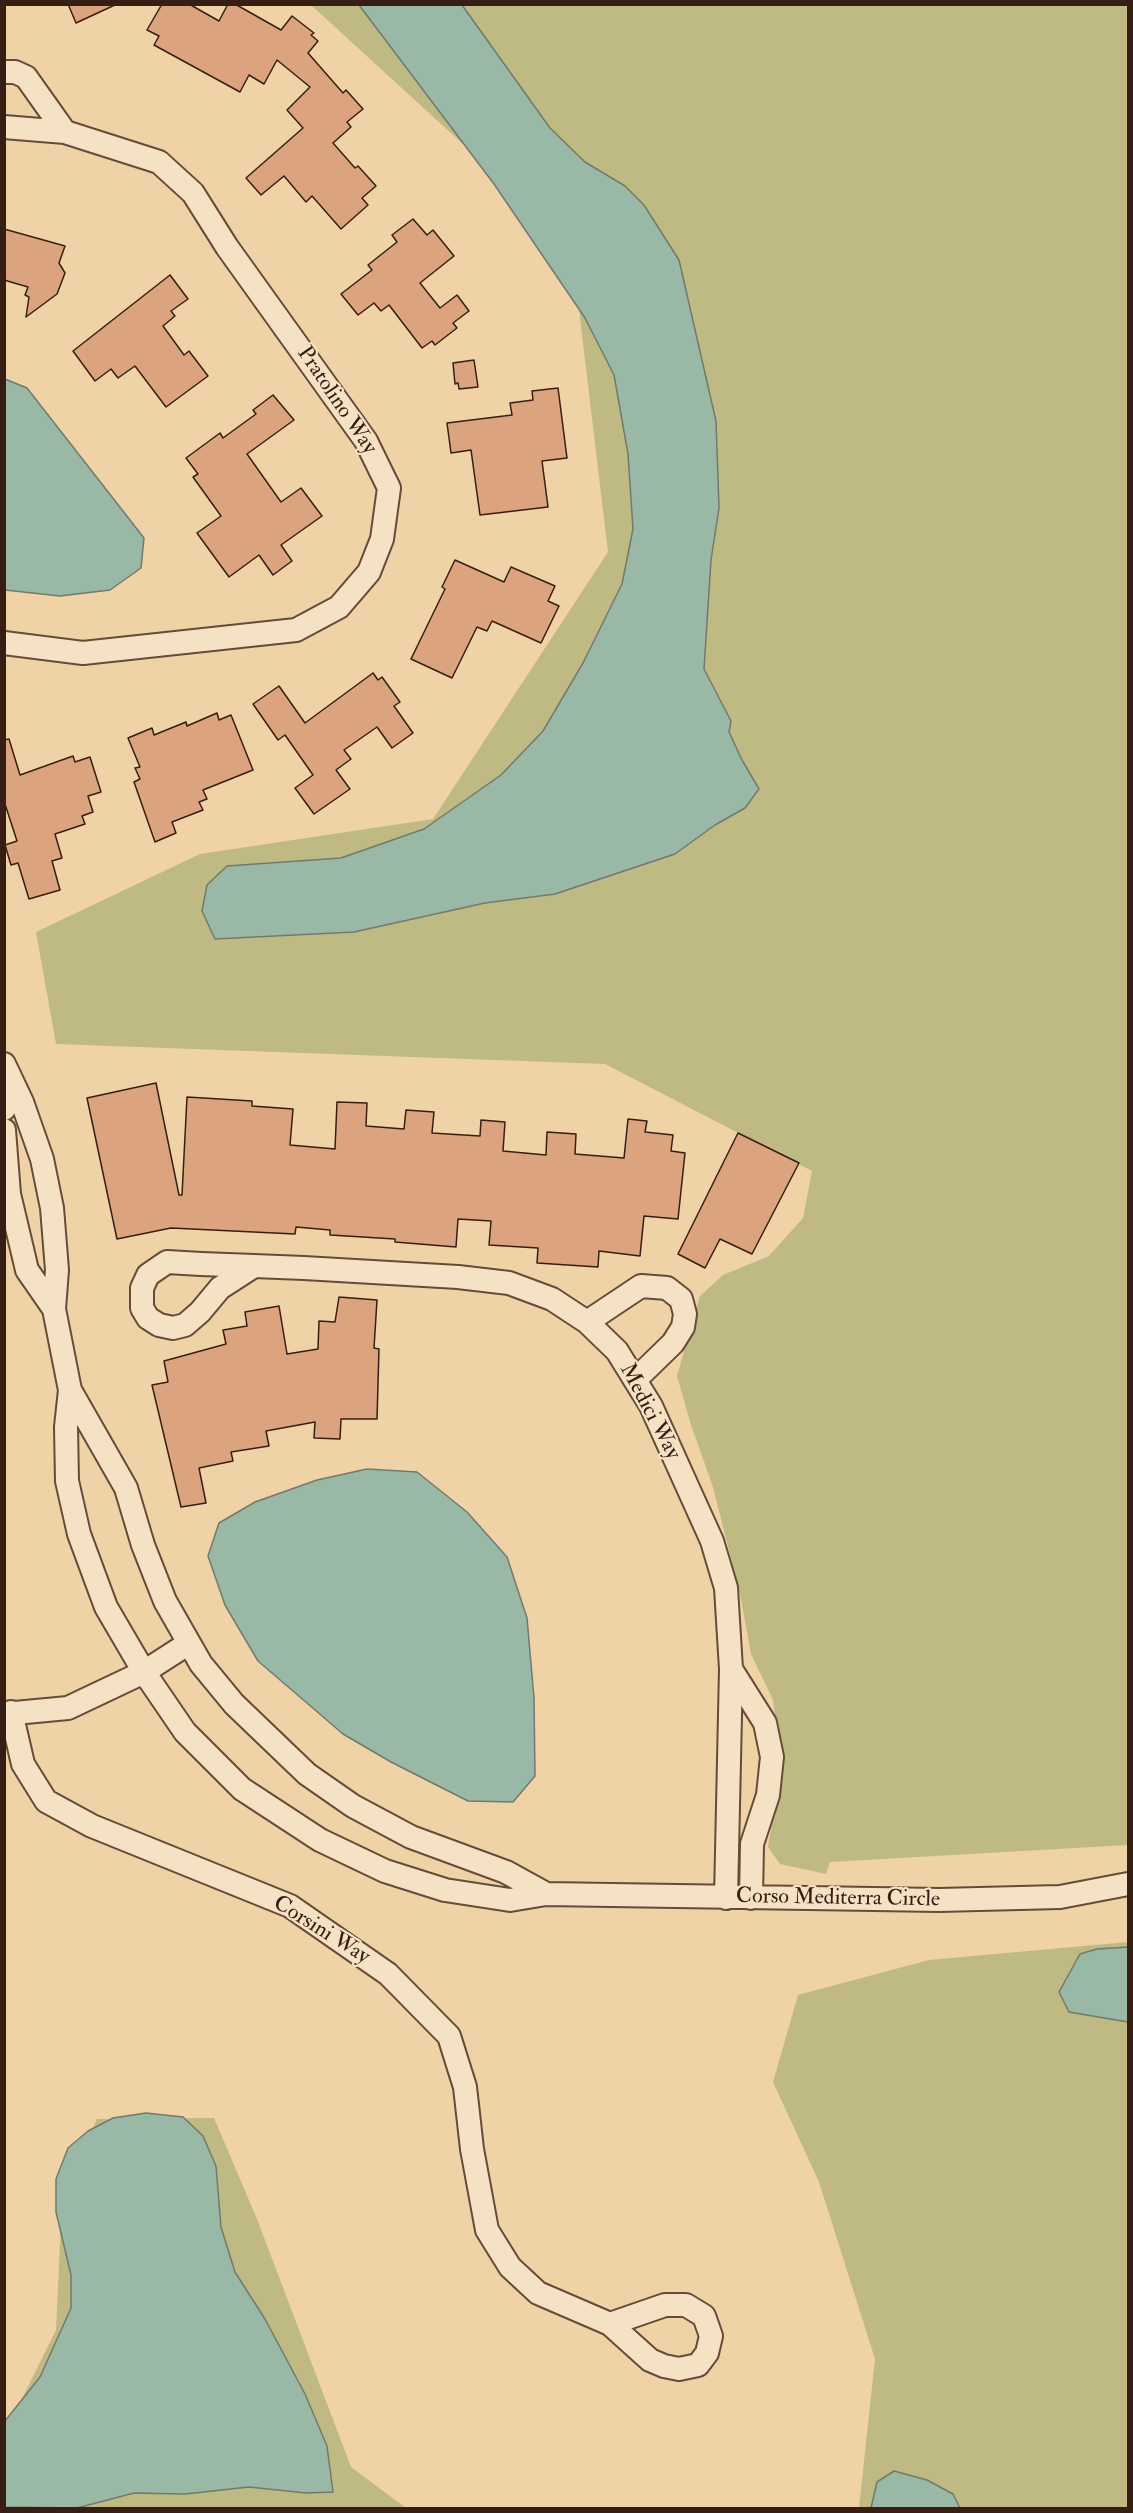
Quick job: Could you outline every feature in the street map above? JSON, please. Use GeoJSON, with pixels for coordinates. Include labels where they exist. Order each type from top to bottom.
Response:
{"type":"FeatureCollection","features":[{"type":"Feature","properties":{"kind":"street"},"geometry":{"type":"LineString","coordinates":[[4,72],[15,72],[26,77],[65,132]]}},
{"type":"Feature","properties":{"kind":"street","name":"Pratolino Way"},"geometry":{"type":"LineString","coordinates":[[4,127],[65,132],[159,162],[193,193],[227,247],[366,441],[389,488],[381,539],[369,572],[339,607],[296,630],[83,653],[4,643]]}},
{"type":"Feature","properties":{"kind":"street","name":"Corso Mediterra Circle"},"geometry":{"type":"LineString","coordinates":[[4,1108],[5,1067]]}},
{"type":"Feature","properties":{"kind":"street","name":"Corso Mediterra Circle"},"geometry":{"type":"LineString","coordinates":[[5,1067],[22,1102],[42,1159],[52,1208],[57,1270],[54,1309],[70,1390],[66,1427],[67,1481],[79,1534],[106,1607],[144,1672],[185,1732],[242,1789],[320,1840],[385,1871],[445,1890],[510,1900],[546,1894],[939,1900],[1060,1898],[1128,1884]]}},
{"type":"Feature","properties":{"kind":"street","name":"Corso Mediterra Circle"},"geometry":{"type":"LineString","coordinates":[[4,1130],[9,1194],[27,1270],[54,1309]]}},
{"type":"Feature","properties":{"kind":"street","name":"Medici Way"},"geometry":{"type":"LineString","coordinates":[[254,1266],[220,1288],[200,1312],[185,1325],[173,1328],[159,1324],[148,1318],[142,1308],[142,1288],[148,1275],[167,1262],[254,1266],[458,1277],[510,1283],[552,1299],[587,1322],[617,1352],[651,1406],[712,1540],[726,1588],[731,1669],[726,1898]]}},
{"type":"Feature","properties":{"kind":"street"},"geometry":{"type":"LineString","coordinates":[[587,1322],[641,1286],[667,1288],[681,1299],[685,1314],[683,1327],[673,1343],[635,1380]]}},
{"type":"Feature","properties":{"kind":"street","name":"Corso Mediterra Circle"},"geometry":{"type":"LineString","coordinates":[[70,1390],[126,1488],[143,1545],[165,1600],[201,1664],[234,1704],[307,1774],[353,1806],[411,1837],[506,1872],[546,1894]]}},
{"type":"Feature","properties":{"kind":"street","name":"Corsini Way"},"geometry":{"type":"LineString","coordinates":[[189,1644],[144,1672],[68,1708],[8,1713],[23,1764],[46,1801],[92,1826],[290,1906],[388,1974],[449,2036],[465,2087],[472,2149],[487,2230],[510,2267],[538,2293],[610,2324]]}},
{"type":"Feature","properties":{"kind":"street","name":"Medici Way"},"geometry":{"type":"LineString","coordinates":[[731,1669],[766,1725],[772,1757],[767,1800],[754,1833],[751,1858],[751,1898]]}},
{"type":"Feature","properties":{"kind":"street"},"geometry":{"type":"LineString","coordinates":[[730,1725],[766,1725]]}},
{"type":"Feature","properties":{"kind":"street"},"geometry":{"type":"LineString","coordinates":[[729,1795],[767,1800]]}},
{"type":"Feature","properties":{"kind":"shaded area"},"geometry":{"type":"Polygon","coordinates":[[[311,5],[1128,5],[1128,1845],[830,1862],[826,1874],[780,1864],[768,1847],[782,1765],[773,1700],[751,1654],[740,1594],[713,1487],[677,1376],[700,1296],[723,1275],[769,1256],[803,1218],[812,1171],[605,1064],[56,1044],[36,932],[200,854],[433,819],[608,552],[571,243],[311,5]]]}},
{"type":"Feature","properties":{"kind":"shaded area"},"geometry":{"type":"Polygon","coordinates":[[[359,5],[462,5],[550,128],[585,162],[625,186],[644,205],[679,260],[716,421],[719,508],[711,560],[704,669],[731,721],[729,732],[759,789],[745,808],[715,825],[675,854],[555,894],[485,903],[354,932],[215,939],[202,911],[207,885],[227,866],[341,858],[424,829],[501,775],[543,731],[583,663],[622,584],[633,529],[628,454],[614,375],[585,318],[494,184],[359,5]]]}},
{"type":"Feature","properties":{"kind":"shaded area"},"geometry":{"type":"Polygon","coordinates":[[[5,379],[27,388],[144,538],[141,568],[110,590],[60,596],[5,590],[5,379]]]}},
{"type":"Feature","properties":{"kind":"shaded area"},"geometry":{"type":"Polygon","coordinates":[[[367,1469],[417,1472],[467,1512],[507,1557],[527,1618],[534,1698],[535,1776],[513,1802],[468,1801],[391,1762],[343,1734],[258,1661],[225,1605],[208,1556],[219,1523],[255,1502],[317,1480],[367,1469]]]}},
{"type":"Feature","properties":{"kind":"shaded area"},"geometry":{"type":"Polygon","coordinates":[[[1128,1942],[1128,2508],[859,2508],[875,2359],[819,2182],[773,2082],[798,1995],[929,1960],[1128,1942]]]}},
{"type":"Feature","properties":{"kind":"shaded area"},"geometry":{"type":"Polygon","coordinates":[[[1128,1947],[1128,2022],[1069,2012],[1059,1992],[1080,1954],[1097,1949],[1128,1947]]]}},
{"type":"Feature","properties":{"kind":"shaded area"},"geometry":{"type":"Polygon","coordinates":[[[146,2113],[183,2117],[203,2136],[216,2166],[221,2227],[235,2272],[265,2319],[305,2394],[327,2446],[333,2492],[306,2493],[249,2487],[185,2494],[134,2493],[77,2508],[5,2507],[5,2421],[40,2377],[71,2308],[71,2275],[56,2212],[56,2179],[68,2148],[88,2131],[113,2118],[146,2113]]]}},
{"type":"Feature","properties":{"kind":"shaded area"},"geometry":{"type":"Polygon","coordinates":[[[214,2118],[257,2219],[351,2467],[406,2508],[5,2508],[4,2435],[56,2330],[62,2200],[97,2119],[214,2118]]]}},
{"type":"Feature","properties":{"kind":"shaded area"},"geometry":{"type":"Polygon","coordinates":[[[894,2471],[927,2480],[953,2494],[960,2508],[871,2508],[877,2482],[894,2471]]]}},
{"type":"Feature","properties":{"kind":"building"},"geometry":{"type":"Polygon","coordinates":[[[68,4],[117,4],[76,23],[68,4]]]}},
{"type":"Feature","properties":{"kind":"building"},"geometry":{"type":"Polygon","coordinates":[[[162,4],[189,4],[219,21],[228,4],[235,4],[281,30],[292,16],[314,33],[311,35],[318,41],[308,53],[343,93],[346,90],[363,109],[347,122],[351,127],[333,143],[355,168],[358,166],[376,186],[362,198],[368,205],[341,229],[312,196],[306,202],[284,176],[261,195],[246,178],[303,128],[287,110],[310,87],[277,60],[264,84],[249,75],[240,92],[154,45],[159,36],[147,30],[162,4]]]}},
{"type":"Feature","properties":{"kind":"building"},"geometry":{"type":"Polygon","coordinates":[[[413,219],[427,235],[433,230],[454,256],[420,283],[440,308],[457,295],[469,311],[453,323],[457,328],[435,345],[432,341],[422,348],[389,305],[381,311],[374,303],[358,315],[341,294],[372,270],[368,265],[397,242],[392,235],[413,219]]]}},
{"type":"Feature","properties":{"kind":"building"},"geometry":{"type":"Polygon","coordinates":[[[4,229],[65,246],[59,263],[65,273],[57,294],[26,317],[29,297],[25,295],[28,287],[4,280],[4,229]]]}},
{"type":"Feature","properties":{"kind":"building"},"geometry":{"type":"Polygon","coordinates":[[[170,275],[188,299],[171,311],[175,316],[163,326],[184,355],[189,351],[208,376],[166,407],[135,366],[118,378],[111,369],[95,381],[73,351],[170,275]]]}},
{"type":"Feature","properties":{"kind":"building"},"geometry":{"type":"Polygon","coordinates":[[[474,360],[478,387],[459,389],[458,383],[455,384],[453,363],[474,360]]]}},
{"type":"Feature","properties":{"kind":"building"},"geometry":{"type":"Polygon","coordinates":[[[558,388],[567,458],[542,461],[548,507],[480,515],[471,450],[451,453],[447,423],[512,415],[510,403],[533,400],[532,391],[558,388]]]}},
{"type":"Feature","properties":{"kind":"building"},"geometry":{"type":"Polygon","coordinates":[[[273,395],[294,420],[247,454],[281,502],[301,488],[322,516],[281,545],[292,561],[273,575],[259,555],[229,577],[197,533],[221,516],[193,477],[198,474],[186,458],[220,433],[223,438],[256,414],[253,410],[273,395]]]}},
{"type":"Feature","properties":{"kind":"building"},"geometry":{"type":"Polygon","coordinates":[[[455,560],[504,582],[511,567],[555,586],[548,601],[559,606],[541,643],[492,621],[487,631],[477,627],[452,678],[411,659],[445,589],[442,587],[455,560]]]}},
{"type":"Feature","properties":{"kind":"building"},"geometry":{"type":"Polygon","coordinates":[[[373,673],[378,680],[382,677],[400,702],[394,706],[413,733],[392,748],[377,727],[344,750],[351,759],[336,770],[350,789],[314,814],[295,788],[313,775],[285,735],[278,740],[253,704],[279,686],[305,723],[373,673]]]}},
{"type":"Feature","properties":{"kind":"building"},"geometry":{"type":"Polygon","coordinates":[[[217,713],[219,720],[231,715],[253,770],[203,790],[207,799],[199,802],[203,810],[172,822],[176,833],[155,842],[134,782],[140,779],[135,768],[140,767],[128,738],[152,728],[154,735],[186,722],[187,726],[217,713]]]}},
{"type":"Feature","properties":{"kind":"building"},"geometry":{"type":"Polygon","coordinates":[[[9,739],[20,775],[73,756],[75,762],[90,757],[101,792],[88,796],[93,812],[82,816],[85,824],[55,834],[62,858],[52,861],[60,890],[29,899],[18,863],[11,865],[5,845],[17,841],[4,801],[4,740],[9,739]]]}},
{"type":"Feature","properties":{"kind":"building"},"geometry":{"type":"Polygon","coordinates":[[[156,1083],[179,1195],[182,1195],[187,1097],[252,1101],[252,1106],[293,1109],[290,1145],[335,1149],[337,1102],[367,1103],[366,1126],[404,1129],[406,1110],[434,1112],[432,1133],[480,1136],[481,1120],[505,1122],[503,1151],[546,1155],[547,1132],[576,1134],[575,1154],[624,1158],[628,1119],[647,1121],[645,1132],[673,1135],[671,1151],[685,1153],[678,1219],[644,1216],[640,1256],[599,1251],[598,1267],[537,1263],[538,1248],[489,1245],[491,1221],[458,1219],[456,1247],[395,1242],[395,1239],[330,1235],[330,1230],[296,1227],[295,1234],[171,1228],[117,1239],[87,1098],[156,1083]]]}},
{"type":"Feature","properties":{"kind":"building"},"geometry":{"type":"Polygon","coordinates":[[[738,1133],[799,1163],[752,1254],[720,1239],[705,1268],[678,1254],[738,1133]]]}},
{"type":"Feature","properties":{"kind":"building"},"geometry":{"type":"Polygon","coordinates":[[[339,1297],[377,1300],[374,1348],[379,1349],[377,1419],[341,1419],[340,1439],[314,1438],[315,1422],[266,1431],[269,1446],[231,1452],[233,1461],[199,1468],[206,1503],[181,1507],[152,1385],[168,1382],[164,1361],[226,1344],[223,1330],[247,1326],[245,1312],[279,1306],[287,1354],[318,1349],[319,1321],[335,1322],[339,1297]]]}}]}
